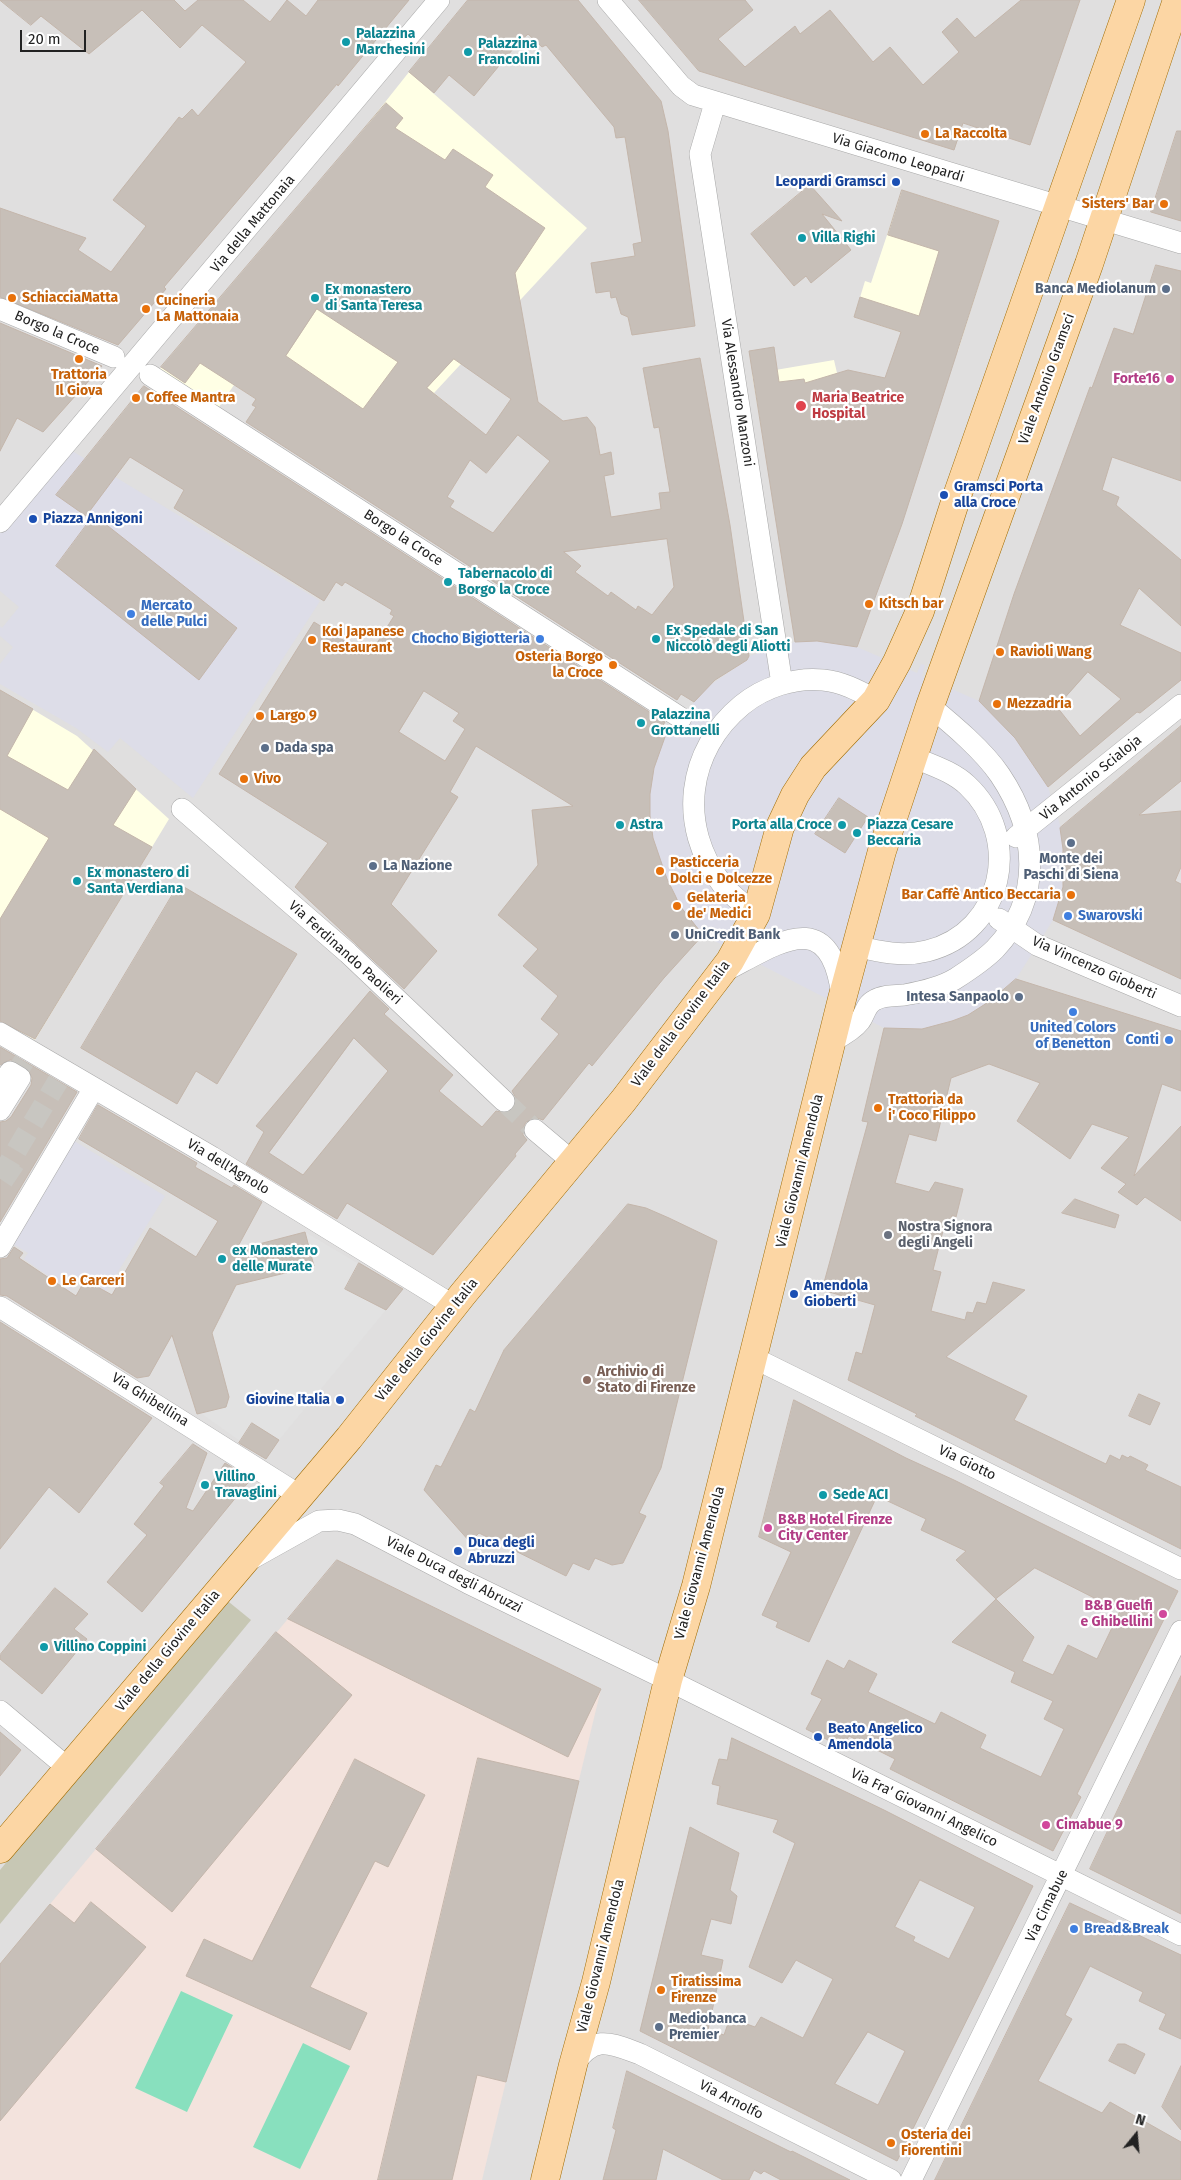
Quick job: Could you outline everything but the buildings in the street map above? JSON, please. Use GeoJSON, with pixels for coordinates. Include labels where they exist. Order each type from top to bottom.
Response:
{"type":"FeatureCollection","features":[{"type":"Feature","properties":{"kind":"main road"},"geometry":{"type":"LineString","coordinates":[[876,700],[897,662],[920,611],[957,496],[1060,207],[1131,0]]}},
{"type":"Feature","properties":{"kind":"main road","name":"Viale Antonio Gramsci"},"geometry":{"type":"LineString","coordinates":[[913,757],[1089,264],[1177,0]]}},
{"type":"Feature","properties":{"kind":"main road","name":"Viale della Giovine Italia"},"geometry":{"type":"LineString","coordinates":[[0,1849],[349,1438],[454,1306],[573,1162],[721,973],[746,934],[756,914],[780,827],[795,795],[813,767],[876,700]]}},
{"type":"Feature","properties":{"kind":"main road"},"geometry":{"type":"LineString","coordinates":[[856,946],[882,851],[913,757]]}},
{"type":"Feature","properties":{"kind":"main road","name":"Viale Giovanni Amendola"},"geometry":{"type":"LineString","coordinates":[[545,2180],[573,2065],[596,1982],[668,1680],[696,1586],[856,946]]}},
{"type":"Feature","properties":{"kind":"street","name":"Via della Mattonaia"},"geometry":{"type":"LineString","coordinates":[[0,522],[439,0]]}},
{"type":"Feature","properties":{"kind":"street","name":"Via Giacomo Leopardi"},"geometry":{"type":"LineString","coordinates":[[608,0],[681,86],[693,96],[1181,243]]}},
{"type":"Feature","properties":{"kind":"street"},"geometry":{"type":"LineString","coordinates":[[1153,74],[1181,33]]}},
{"type":"Feature","properties":{"kind":"street","name":"Via Alessandro Manzoni"},"geometry":{"type":"LineString","coordinates":[[715,103],[700,154],[782,684]]}},
{"type":"Feature","properties":{"kind":"street","name":"Borgo la Croce"},"geometry":{"type":"LineString","coordinates":[[0,309],[114,357]]}},
{"type":"Feature","properties":{"kind":"street","name":"Borgo la Croce"},"geometry":{"type":"LineString","coordinates":[[150,375],[681,718]]}},
{"type":"Feature","properties":{"kind":"street"},"geometry":{"type":"LineString","coordinates":[[756,914],[734,896],[722,883],[702,847],[694,816],[695,784],[706,749],[723,723],[754,696],[795,680],[824,680],[854,688],[876,700]]}},
{"type":"Feature","properties":{"kind":"street","name":"Via Antonio Scialoja"},"geometry":{"type":"LineString","coordinates":[[1000,849],[1181,705]]}},
{"type":"Feature","properties":{"kind":"street"},"geometry":{"type":"LineString","coordinates":[[832,1041],[854,1027],[874,1000],[880,997],[904,995],[935,988],[953,980],[978,964],[995,949],[1011,928],[1020,912],[1029,871],[1031,851],[1019,808],[999,774],[980,752],[930,706]]}},
{"type":"Feature","properties":{"kind":"street"},"geometry":{"type":"LineString","coordinates":[[856,946],[900,955],[929,951],[967,930],[986,910],[998,882],[1001,865],[1000,849],[990,819],[971,789],[951,774],[913,757]]}},
{"type":"Feature","properties":{"kind":"street","name":"Via Ferdinando Paolieri"},"geometry":{"type":"LineString","coordinates":[[182,809],[348,953],[504,1101]]}},
{"type":"Feature","properties":{"kind":"street","name":"Via Vincenzo Gioberti"},"geometry":{"type":"LineString","coordinates":[[986,910],[1037,946],[1181,1006]]}},
{"type":"Feature","properties":{"kind":"street"},"geometry":{"type":"LineString","coordinates":[[721,973],[790,939],[806,937],[821,946],[834,961],[838,970],[842,998]]}},
{"type":"Feature","properties":{"kind":"street","name":"Via dell'Agnolo"},"geometry":{"type":"LineString","coordinates":[[0,1033],[27,1056],[61,1075],[94,1088],[219,1161],[454,1306]]}},
{"type":"Feature","properties":{"kind":"street"},"geometry":{"type":"LineString","coordinates":[[0,1084],[2,1085],[10,1072],[20,1078],[0,1110]]}},
{"type":"Feature","properties":{"kind":"street"},"geometry":{"type":"LineString","coordinates":[[0,1247],[32,1187],[94,1088]]}},
{"type":"Feature","properties":{"kind":"street"},"geometry":{"type":"LineString","coordinates":[[535,1130],[573,1162]]}},
{"type":"Feature","properties":{"kind":"street","name":"Via Ghibellina"},"geometry":{"type":"LineString","coordinates":[[0,1307],[299,1495]]}},
{"type":"Feature","properties":{"kind":"street","name":"Via Giotto"},"geometry":{"type":"LineString","coordinates":[[754,1358],[1181,1569]]}},
{"type":"Feature","properties":{"kind":"street","name":"Viale Duca degli Abruzzi"},"geometry":{"type":"LineString","coordinates":[[241,1565],[319,1521],[338,1520],[355,1524],[477,1588],[668,1680]]}},
{"type":"Feature","properties":{"kind":"street","name":"Via Cimabue"},"geometry":{"type":"LineString","coordinates":[[911,2180],[1181,1632]]}},
{"type":"Feature","properties":{"kind":"street","name":"Via Fra' Giovanni Angelico"},"geometry":{"type":"LineString","coordinates":[[668,1680],[1181,1935]]}},
{"type":"Feature","properties":{"kind":"street"},"geometry":{"type":"LineString","coordinates":[[0,1710],[69,1769]]}},
{"type":"Feature","properties":{"kind":"street","name":"Via Arnolfo"},"geometry":{"type":"LineString","coordinates":[[573,2065],[584,2050],[592,2045],[606,2044],[626,2048],[891,2180]]}},
{"type":"Feature","properties":{"kind":"shaded area"},"geometry":{"type":"Polygon","coordinates":[[[0,0],[1181,0],[1181,2180],[0,2180],[0,0]]]}},
{"type":"Feature","properties":{"kind":"shaded area","name":"Ex monastero di Santa Teresa"},"geometry":{"type":"Polygon","coordinates":[[[409,72],[587,228],[434,393],[475,427],[256,399],[234,385],[219,407],[158,371],[355,140],[409,72]]]}},
{"type":"Feature","properties":{"kind":"shaded area"},"geometry":{"type":"Polygon","coordinates":[[[902,190],[999,221],[958,351],[854,317],[865,281],[871,283],[902,190]]]}},
{"type":"Feature","properties":{"kind":"shaded area","name":"Maria Beatrice Hospital"},"geometry":{"type":"Polygon","coordinates":[[[834,360],[837,373],[815,429],[763,438],[752,374],[834,360]]]}},
{"type":"Feature","properties":{"kind":"shaded area"},"geometry":{"type":"Polygon","coordinates":[[[64,446],[320,601],[193,798],[120,738],[108,752],[76,728],[0,684],[0,664],[13,647],[0,636],[0,626],[2,628],[19,607],[0,591],[0,522],[64,446]],[[72,474],[57,495],[86,516],[101,495],[72,474]]]}},
{"type":"Feature","properties":{"kind":"shaded area","name":"Piazza Cesare Beccaria"},"geometry":{"type":"Polygon","coordinates":[[[817,641],[857,647],[917,673],[921,664],[925,665],[922,676],[979,701],[997,718],[1015,738],[1048,787],[1061,828],[1063,849],[1063,887],[1053,920],[1016,979],[990,1001],[968,1015],[922,1029],[884,1028],[703,935],[680,906],[661,864],[653,838],[650,794],[654,768],[665,737],[706,688],[747,660],[747,657],[795,642],[817,641]]]}},
{"type":"Feature","properties":{"kind":"shaded area","name":"Ex monastero di Santa Verdiana"},"geometry":{"type":"Polygon","coordinates":[[[0,690],[77,736],[169,819],[35,1040],[0,1020],[0,690]]]}},
{"type":"Feature","properties":{"kind":"shaded area"},"geometry":{"type":"Polygon","coordinates":[[[66,1136],[165,1196],[106,1291],[79,1275],[70,1291],[24,1259],[28,1253],[5,1239],[66,1136]]]}},
{"type":"Feature","properties":{"kind":"shaded area"},"geometry":{"type":"Polygon","coordinates":[[[305,1232],[359,1264],[345,1289],[386,1310],[279,1440],[252,1423],[240,1441],[202,1414],[226,1407],[229,1397],[207,1313],[221,1320],[227,1304],[215,1298],[219,1289],[313,1266],[305,1232]]]}},
{"type":"Feature","properties":{"kind":"shaded area"},"geometry":{"type":"Polygon","coordinates":[[[337,1560],[601,1689],[482,2180],[0,2180],[0,1964],[337,1560]]]}},
{"type":"Feature","properties":{"kind":"shaded area"},"geometry":{"type":"Polygon","coordinates":[[[224,1598],[251,1620],[0,1924],[0,1870],[224,1598]]]}},
{"type":"Feature","properties":{"kind":"green space"},"geometry":{"type":"Polygon","coordinates":[[[181,1991],[233,2015],[187,2112],[135,2088],[181,1991]]]}},
{"type":"Feature","properties":{"kind":"green space"},"geometry":{"type":"Polygon","coordinates":[[[303,2043],[350,2066],[300,2169],[253,2147],[303,2043]]]}},
{"type":"Feature","properties":{"kind":"tunnel"},"geometry":{"type":"LineString","coordinates":[[15,1075],[24,1061]]}},
{"type":"Feature","properties":{"kind":"tunnel"},"geometry":{"type":"LineString","coordinates":[[0,1178],[58,1081]]}},
{"type":"Feature","properties":{"kind":"tunnel"},"geometry":{"type":"LineString","coordinates":[[504,1101],[535,1130]]}},
{"type":"Feature","properties":{"kind":"tunnel"},"geometry":{"type":"LineString","coordinates":[[0,1166],[28,1185]]}},
{"type":"Feature","properties":{"kind":"place","name":"Palazzina Marchesini"},"geometry":{"type":"Point","coordinates":[346,42]}},
{"type":"Feature","properties":{"kind":"place","name":"Palazzina Francolini"},"geometry":{"type":"Point","coordinates":[468,52]}},
{"type":"Feature","properties":{"kind":"place","name":"La Raccolta"},"geometry":{"type":"Point","coordinates":[925,134]}},
{"type":"Feature","properties":{"kind":"place","name":"Leopardi Gramsci"},"geometry":{"type":"Point","coordinates":[896,182]}},
{"type":"Feature","properties":{"kind":"place","name":"Sisters' Bar"},"geometry":{"type":"Point","coordinates":[1164,204]}},
{"type":"Feature","properties":{"kind":"place","name":"Villa Righi"},"geometry":{"type":"Point","coordinates":[802,238]}},
{"type":"Feature","properties":{"kind":"place","name":"Banca Mediolanum"},"geometry":{"type":"Point","coordinates":[1166,289]}},
{"type":"Feature","properties":{"kind":"place","name":"SchiacciaMatta"},"geometry":{"type":"Point","coordinates":[12,298]}},
{"type":"Feature","properties":{"kind":"place","name":"Ex monastero di Santa Teresa"},"geometry":{"type":"Point","coordinates":[315,298]}},
{"type":"Feature","properties":{"kind":"place","name":"Cucineria La Mattonaia"},"geometry":{"type":"Point","coordinates":[146,309]}},
{"type":"Feature","properties":{"kind":"place","name":"Trattoria Il Giova"},"geometry":{"type":"Point","coordinates":[79,359]}},
{"type":"Feature","properties":{"kind":"place","name":"Forte16"},"geometry":{"type":"Point","coordinates":[1170,379]}},
{"type":"Feature","properties":{"kind":"place","name":"Coffee Mantra"},"geometry":{"type":"Point","coordinates":[136,398]}},
{"type":"Feature","properties":{"kind":"place","name":"Maria Beatrice Hospital"},"geometry":{"type":"Point","coordinates":[801,406]}},
{"type":"Feature","properties":{"kind":"place","name":"Gramsci Porta alla Croce"},"geometry":{"type":"Point","coordinates":[944,495]}},
{"type":"Feature","properties":{"kind":"place","name":"Piazza Annigoni"},"geometry":{"type":"Point","coordinates":[33,519]}},
{"type":"Feature","properties":{"kind":"place","name":"Tabernacolo di Borgo la Croce"},"geometry":{"type":"Point","coordinates":[448,582]}},
{"type":"Feature","properties":{"kind":"place","name":"Kitsch bar"},"geometry":{"type":"Point","coordinates":[869,604]}},
{"type":"Feature","properties":{"kind":"place","name":"Mercato delle Pulci"},"geometry":{"type":"Point","coordinates":[131,614]}},
{"type":"Feature","properties":{"kind":"place","name":"Chocho Bigiotteria"},"geometry":{"type":"Point","coordinates":[540,639]}},
{"type":"Feature","properties":{"kind":"place","name":"Ex Spedale di San Niccolò degli Aliotti"},"geometry":{"type":"Point","coordinates":[656,639]}},
{"type":"Feature","properties":{"kind":"place","name":"Koi Japanese Restaurant"},"geometry":{"type":"Point","coordinates":[312,640]}},
{"type":"Feature","properties":{"kind":"place","name":"Ravioli Wang"},"geometry":{"type":"Point","coordinates":[1000,652]}},
{"type":"Feature","properties":{"kind":"place","name":"Osteria Borgo la Croce"},"geometry":{"type":"Point","coordinates":[613,665]}},
{"type":"Feature","properties":{"kind":"place","name":"Mezzadria"},"geometry":{"type":"Point","coordinates":[997,704]}},
{"type":"Feature","properties":{"kind":"place","name":"Largo 9"},"geometry":{"type":"Point","coordinates":[260,716]}},
{"type":"Feature","properties":{"kind":"place","name":"Palazzina Grottanelli"},"geometry":{"type":"Point","coordinates":[641,723]}},
{"type":"Feature","properties":{"kind":"place","name":"Dada spa"},"geometry":{"type":"Point","coordinates":[265,748]}},
{"type":"Feature","properties":{"kind":"place","name":"Vivo"},"geometry":{"type":"Point","coordinates":[244,779]}},
{"type":"Feature","properties":{"kind":"place","name":"Astra"},"geometry":{"type":"Point","coordinates":[620,825]}},
{"type":"Feature","properties":{"kind":"place","name":"Porta alla Croce"},"geometry":{"type":"Point","coordinates":[842,825]}},
{"type":"Feature","properties":{"kind":"place","name":"Piazza Cesare Beccaria"},"geometry":{"type":"Point","coordinates":[857,833]}},
{"type":"Feature","properties":{"kind":"place","name":"Monte dei Paschi di Siena"},"geometry":{"type":"Point","coordinates":[1071,843]}},
{"type":"Feature","properties":{"kind":"place","name":"La Nazione"},"geometry":{"type":"Point","coordinates":[373,866]}},
{"type":"Feature","properties":{"kind":"place","name":"Pasticceria Dolci e Dolcezze"},"geometry":{"type":"Point","coordinates":[660,871]}},
{"type":"Feature","properties":{"kind":"place","name":"Ex monastero di Santa Verdiana"},"geometry":{"type":"Point","coordinates":[77,881]}},
{"type":"Feature","properties":{"kind":"place","name":"Bar Caffè Antico Beccaria"},"geometry":{"type":"Point","coordinates":[1071,895]}},
{"type":"Feature","properties":{"kind":"place","name":"Gelateria de' Medici"},"geometry":{"type":"Point","coordinates":[677,906]}},
{"type":"Feature","properties":{"kind":"place","name":"Swarovski"},"geometry":{"type":"Point","coordinates":[1068,916]}},
{"type":"Feature","properties":{"kind":"place","name":"UniCredit Bank"},"geometry":{"type":"Point","coordinates":[675,935]}},
{"type":"Feature","properties":{"kind":"place","name":"Intesa Sanpaolo"},"geometry":{"type":"Point","coordinates":[1019,997]}},
{"type":"Feature","properties":{"kind":"place","name":"United Colors of Benetton"},"geometry":{"type":"Point","coordinates":[1073,1012]}},
{"type":"Feature","properties":{"kind":"place","name":"Conti"},"geometry":{"type":"Point","coordinates":[1169,1040]}},
{"type":"Feature","properties":{"kind":"place","name":"Trattoria da i' Coco Filippo"},"geometry":{"type":"Point","coordinates":[878,1108]}},
{"type":"Feature","properties":{"kind":"place","name":"Nostra Signora degli Angeli"},"geometry":{"type":"Point","coordinates":[888,1235]}},
{"type":"Feature","properties":{"kind":"place","name":"ex Monastero delle Murate"},"geometry":{"type":"Point","coordinates":[222,1259]}},
{"type":"Feature","properties":{"kind":"place","name":"Le Carceri"},"geometry":{"type":"Point","coordinates":[52,1281]}},
{"type":"Feature","properties":{"kind":"place","name":"Amendola Gioberti"},"geometry":{"type":"Point","coordinates":[794,1294]}},
{"type":"Feature","properties":{"kind":"place","name":"Archivio di Stato di Firenze"},"geometry":{"type":"Point","coordinates":[587,1380]}},
{"type":"Feature","properties":{"kind":"place","name":"Giovine Italia"},"geometry":{"type":"Point","coordinates":[340,1400]}},
{"type":"Feature","properties":{"kind":"place","name":"Villino Travaglini"},"geometry":{"type":"Point","coordinates":[205,1485]}},
{"type":"Feature","properties":{"kind":"place","name":"Sede ACI"},"geometry":{"type":"Point","coordinates":[823,1495]}},
{"type":"Feature","properties":{"kind":"place","name":"B&B Hotel Firenze City Center"},"geometry":{"type":"Point","coordinates":[768,1528]}},
{"type":"Feature","properties":{"kind":"place","name":"Duca degli Abruzzi"},"geometry":{"type":"Point","coordinates":[458,1551]}},
{"type":"Feature","properties":{"kind":"place","name":"B&B Guelfi e Ghibellini"},"geometry":{"type":"Point","coordinates":[1163,1614]}},
{"type":"Feature","properties":{"kind":"place","name":"Villino Coppini"},"geometry":{"type":"Point","coordinates":[44,1647]}},
{"type":"Feature","properties":{"kind":"place","name":"Beato Angelico Amendola"},"geometry":{"type":"Point","coordinates":[818,1737]}},
{"type":"Feature","properties":{"kind":"place","name":"Cimabue 9"},"geometry":{"type":"Point","coordinates":[1046,1825]}},
{"type":"Feature","properties":{"kind":"place","name":"Bread&Break"},"geometry":{"type":"Point","coordinates":[1074,1929]}},
{"type":"Feature","properties":{"kind":"place","name":"Tiratissima Firenze"},"geometry":{"type":"Point","coordinates":[661,1990]}},
{"type":"Feature","properties":{"kind":"place","name":"Mediobanca Premier"},"geometry":{"type":"Point","coordinates":[659,2027]}},
{"type":"Feature","properties":{"kind":"place","name":"Osteria dei Fiorentini"},"geometry":{"type":"Point","coordinates":[891,2143]}}]}
